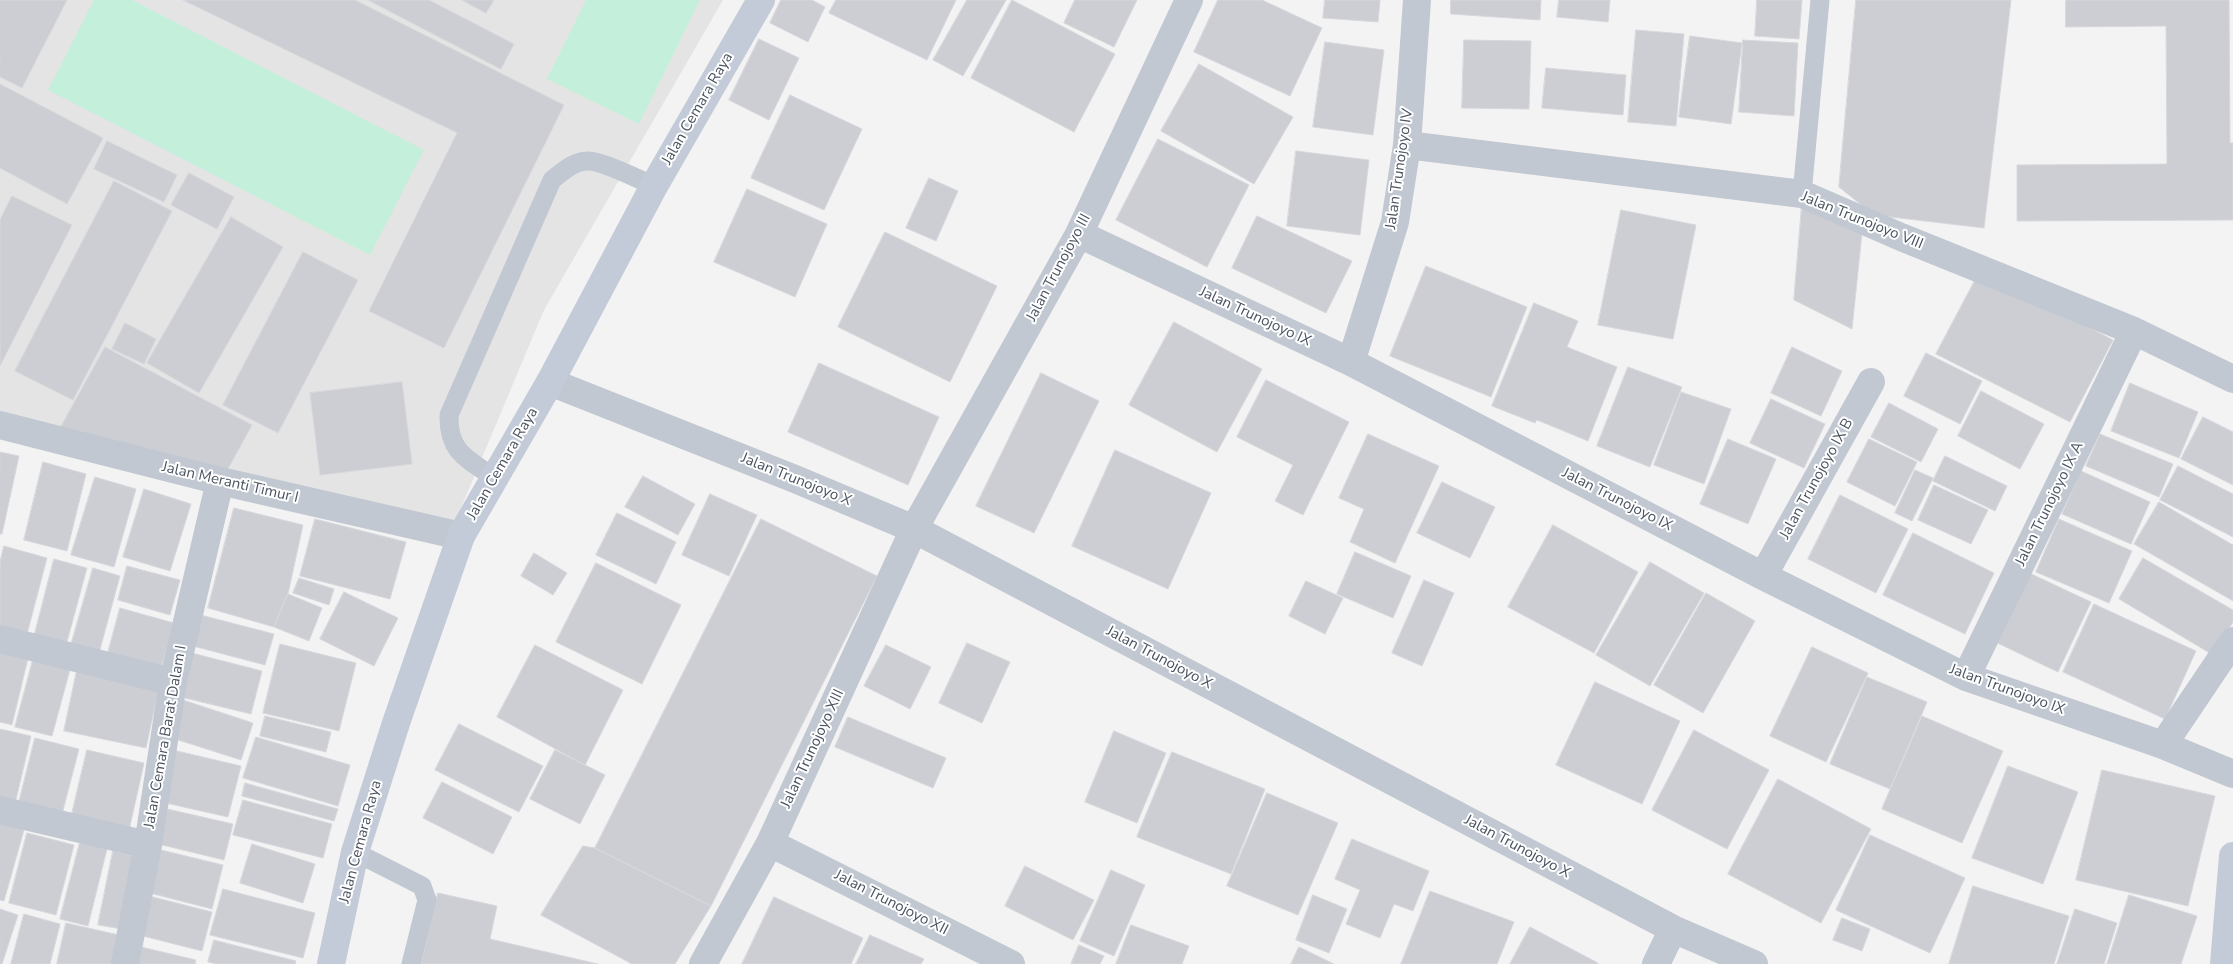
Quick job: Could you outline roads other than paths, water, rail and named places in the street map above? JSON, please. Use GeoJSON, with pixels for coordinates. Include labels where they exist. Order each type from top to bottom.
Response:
{"type":"FeatureCollection","features":[{"type":"Feature","properties":{"kind":"main road","name":"Jalan Cemara Raya"},"geometry":{"type":"LineString","coordinates":[[331,964],[356,852],[396,723],[461,536],[550,382],[654,186],[761,0]]}},
{"type":"Feature","properties":{"kind":"main road"},"geometry":{"type":"LineString","coordinates":[[2224,964],[2233,856]]}},
{"type":"Feature","properties":{"kind":"street","name":"Jalan Trunojoyo III"},"geometry":{"type":"LineString","coordinates":[[914,529],[1079,234],[1189,0]]}},
{"type":"Feature","properties":{"kind":"street","name":"Jalan Trunojoyo IV"},"geometry":{"type":"LineString","coordinates":[[1351,362],[1395,222],[1407,145],[1417,0]]}},
{"type":"Feature","properties":{"kind":"street","name":"Jalan Trunojoyo VIII"},"geometry":{"type":"LineString","coordinates":[[1407,145],[1802,194],[1901,237],[2134,331],[2233,379]]}},
{"type":"Feature","properties":{"kind":"street","name":"Jalan Trunojoyo IX"},"geometry":{"type":"LineString","coordinates":[[1079,234],[1351,362],[1763,576],[1966,677],[2163,745],[2233,774]]}},
{"type":"Feature","properties":{"kind":"street","name":"Jalan Trunojoyo IX A"},"geometry":{"type":"LineString","coordinates":[[1966,677],[2134,331]]}},
{"type":"Feature","properties":{"kind":"street","name":"Jalan Trunojoyo X"},"geometry":{"type":"LineString","coordinates":[[550,382],[796,479],[914,529],[1673,929],[1754,964]]}},
{"type":"Feature","properties":{"kind":"street","name":"Jalan Trunojoyo IX B"},"geometry":{"type":"LineString","coordinates":[[1763,576],[1871,382]]}},
{"type":"Feature","properties":{"kind":"street","name":"Jalan Meranti Timur I"},"geometry":{"type":"LineString","coordinates":[[0,425],[220,482],[461,536]]}},
{"type":"Feature","properties":{"kind":"street","name":"Jalan Cemara Barat Dalam I"},"geometry":{"type":"LineString","coordinates":[[125,964],[148,845],[173,682],[220,482]]}},
{"type":"Feature","properties":{"kind":"street","name":"Jalan Trunojoyo XIII"},"geometry":{"type":"LineString","coordinates":[[703,964],[770,842],[914,529]]}},
{"type":"Feature","properties":{"kind":"street"},"geometry":{"type":"LineString","coordinates":[[0,639],[173,682]]}},
{"type":"Feature","properties":{"kind":"street"},"geometry":{"type":"LineString","coordinates":[[2163,745],[2233,641]]}},
{"type":"Feature","properties":{"kind":"street"},"geometry":{"type":"LineString","coordinates":[[0,810],[148,845]]}},
{"type":"Feature","properties":{"kind":"street","name":"Jalan Trunojoyo XII"},"geometry":{"type":"LineString","coordinates":[[770,842],[1011,964]]}},
{"type":"Feature","properties":{"kind":"street"},"geometry":{"type":"LineString","coordinates":[[1656,964],[1673,929]]}},
{"type":"Feature","properties":{"kind":"lane"},"geometry":{"type":"LineString","coordinates":[[1802,194],[1820,0]]}},
{"type":"Feature","properties":{"kind":"lane"},"geometry":{"type":"LineString","coordinates":[[495,478],[454,446],[449,431],[450,415],[552,180],[568,167],[587,161],[629,174],[654,186]]}},
{"type":"Feature","properties":{"kind":"lane"},"geometry":{"type":"LineString","coordinates":[[356,852],[422,886],[427,900],[412,964]]}}]}
